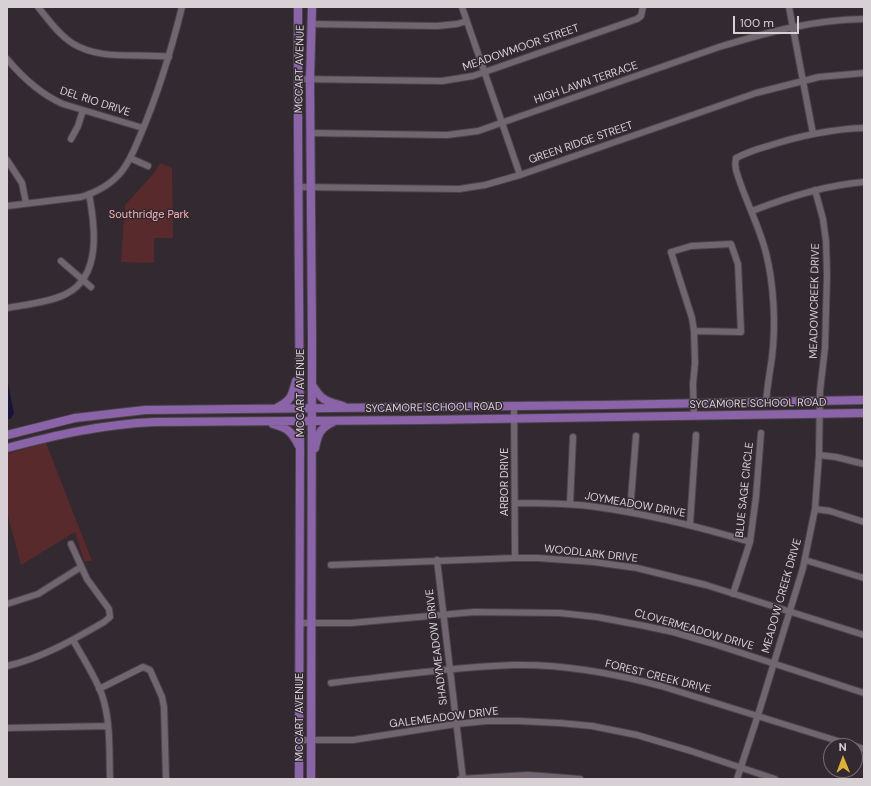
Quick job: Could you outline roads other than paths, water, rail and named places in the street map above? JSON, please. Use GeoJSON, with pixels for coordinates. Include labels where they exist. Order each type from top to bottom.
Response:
{"type":"FeatureCollection","features":[{"type":"Feature","properties":{"kind":"main road","name":"MCCART AVENUE"},"geometry":{"type":"LineString","coordinates":[[298,7],[298,276],[300,447],[299,779]]}},
{"type":"Feature","properties":{"kind":"main road","name":"MCCART AVENUE"},"geometry":{"type":"LineString","coordinates":[[312,7],[310,80],[312,779]]}},
{"type":"Feature","properties":{"kind":"main road"},"geometry":{"type":"LineString","coordinates":[[298,255],[303,260],[304,274],[311,276]]}},
{"type":"Feature","properties":{"kind":"main road"},"geometry":{"type":"LineString","coordinates":[[298,276],[302,277],[304,280],[306,292],[311,300]]}},
{"type":"Feature","properties":{"kind":"main road"},"geometry":{"type":"LineString","coordinates":[[277,408],[286,403],[292,396],[299,368]]}},
{"type":"Feature","properties":{"kind":"main road"},"geometry":{"type":"LineString","coordinates":[[312,385],[318,395],[327,402],[352,408]]}},
{"type":"Feature","properties":{"kind":"main road","name":"SYCAMORE SCHOOL ROAD"},"geometry":{"type":"LineString","coordinates":[[7,435],[75,418],[128,411],[766,403],[864,400]]}},
{"type":"Feature","properties":{"kind":"main road"},"geometry":{"type":"LineString","coordinates":[[591,405],[591,417]]}},
{"type":"Feature","properties":{"kind":"main road"},"geometry":{"type":"LineString","coordinates":[[423,407],[423,420]]}},
{"type":"Feature","properties":{"kind":"main road"},"geometry":{"type":"LineString","coordinates":[[202,421],[203,409]]}},
{"type":"Feature","properties":{"kind":"main road","name":"SYCAMORE SCHOOL ROAD"},"geometry":{"type":"LineString","coordinates":[[7,448],[77,431],[136,423],[864,413]]}},
{"type":"Feature","properties":{"kind":"main road"},"geometry":{"type":"LineString","coordinates":[[75,418],[77,431]]}},
{"type":"Feature","properties":{"kind":"main road"},"geometry":{"type":"LineString","coordinates":[[311,467],[318,434],[327,425],[337,420]]}},
{"type":"Feature","properties":{"kind":"main road"},"geometry":{"type":"LineString","coordinates":[[260,421],[283,426],[294,435],[300,447]]}},
{"type":"Feature","properties":{"kind":"main road"},"geometry":{"type":"LineString","coordinates":[[299,518],[311,517]]}},
{"type":"Feature","properties":{"kind":"street"},"geometry":{"type":"LineString","coordinates":[[38,7],[64,37],[85,50],[112,55],[155,55],[169,57]]}},
{"type":"Feature","properties":{"kind":"street"},"geometry":{"type":"LineString","coordinates":[[7,206],[81,197],[99,190],[115,178],[126,166],[157,95],[182,7]]}},
{"type":"Feature","properties":{"kind":"street"},"geometry":{"type":"LineString","coordinates":[[462,7],[520,175]]}},
{"type":"Feature","properties":{"kind":"street","name":"MEADOWMOOR STREET"},"geometry":{"type":"LineString","coordinates":[[298,79],[442,81],[473,76],[637,19],[641,16],[643,7]]}},
{"type":"Feature","properties":{"kind":"street"},"geometry":{"type":"LineString","coordinates":[[789,7],[813,134]]}},
{"type":"Feature","properties":{"kind":"street","name":"HIGH LAWN TERRACE"},"geometry":{"type":"LineString","coordinates":[[310,133],[452,135],[478,131],[719,47],[792,27],[822,22],[864,19]]}},
{"type":"Feature","properties":{"kind":"street"},"geometry":{"type":"LineString","coordinates":[[311,24],[437,26],[458,24],[467,21]]}},
{"type":"Feature","properties":{"kind":"street","name":"DEL RIO DRIVE"},"geometry":{"type":"LineString","coordinates":[[7,59],[27,82],[44,95],[63,104],[143,128]]}},
{"type":"Feature","properties":{"kind":"street","name":"GREEN RIDGE STREET"},"geometry":{"type":"LineString","coordinates":[[298,188],[459,189],[485,185],[520,175],[756,92],[819,77],[864,73]]}},
{"type":"Feature","properties":{"kind":"street"},"geometry":{"type":"LineString","coordinates":[[71,139],[78,126],[83,110]]}},
{"type":"Feature","properties":{"kind":"street"},"geometry":{"type":"LineString","coordinates":[[766,403],[773,338],[771,279],[766,252],[736,170],[736,158],[782,141],[842,129],[864,128]]}},
{"type":"Feature","properties":{"kind":"street"},"geometry":{"type":"LineString","coordinates":[[130,158],[148,166]]}},
{"type":"Feature","properties":{"kind":"street"},"geometry":{"type":"LineString","coordinates":[[7,160],[22,183],[26,203]]}},
{"type":"Feature","properties":{"kind":"street"},"geometry":{"type":"LineString","coordinates":[[752,211],[789,197],[815,190],[846,183],[864,182]]}},
{"type":"Feature","properties":{"kind":"street","name":"MEADOWCREEK DRIVE"},"geometry":{"type":"LineString","coordinates":[[815,190],[823,219],[826,241],[827,268],[825,348],[820,380],[819,414]]}},
{"type":"Feature","properties":{"kind":"street"},"geometry":{"type":"LineString","coordinates":[[7,308],[58,297],[71,292],[83,280],[90,268],[94,235],[93,214],[89,194]]}},
{"type":"Feature","properties":{"kind":"street"},"geometry":{"type":"LineString","coordinates":[[694,331],[741,332],[738,264],[731,244],[691,246],[671,252],[687,299],[694,331],[694,416]]}},
{"type":"Feature","properties":{"kind":"street"},"geometry":{"type":"LineString","coordinates":[[60,261],[91,288]]}},
{"type":"Feature","properties":{"kind":"street","name":"ARBOR DRIVE"},"geometry":{"type":"LineString","coordinates":[[514,406],[515,558]]}},
{"type":"Feature","properties":{"kind":"street","name":"MEADOW CREEK DRIVE"},"geometry":{"type":"LineString","coordinates":[[737,779],[774,664],[805,560],[815,509],[819,455],[819,414]]}},
{"type":"Feature","properties":{"kind":"street","name":"BLUE SAGE CIRCLE"},"geometry":{"type":"LineString","coordinates":[[733,594],[750,542],[756,497],[761,433]]}},
{"type":"Feature","properties":{"kind":"street"},"geometry":{"type":"LineString","coordinates":[[690,524],[696,435]]}},
{"type":"Feature","properties":{"kind":"street"},"geometry":{"type":"LineString","coordinates":[[630,512],[636,436]]}},
{"type":"Feature","properties":{"kind":"street"},"geometry":{"type":"LineString","coordinates":[[570,504],[573,437]]}},
{"type":"Feature","properties":{"kind":"street"},"geometry":{"type":"LineString","coordinates":[[819,455],[836,457],[864,464]]}},
{"type":"Feature","properties":{"kind":"street","name":"JOYMEADOW DRIVE"},"geometry":{"type":"LineString","coordinates":[[515,502],[570,504],[630,512],[690,524],[750,542]]}},
{"type":"Feature","properties":{"kind":"street"},"geometry":{"type":"LineString","coordinates":[[815,509],[830,511],[864,522]]}},
{"type":"Feature","properties":{"kind":"street"},"geometry":{"type":"LineString","coordinates":[[7,666],[31,660],[73,640],[108,619],[110,614],[109,609],[87,579],[71,544]]}},
{"type":"Feature","properties":{"kind":"street","name":"WOODLARK DRIVE"},"geometry":{"type":"LineString","coordinates":[[331,565],[515,558],[594,562],[637,568],[706,586],[864,636]]}},
{"type":"Feature","properties":{"kind":"street","name":"SHADYMEADOW DRIVE"},"geometry":{"type":"LineString","coordinates":[[437,560],[462,779]]}},
{"type":"Feature","properties":{"kind":"street"},"geometry":{"type":"LineString","coordinates":[[805,560],[864,578]]}},
{"type":"Feature","properties":{"kind":"street"},"geometry":{"type":"LineString","coordinates":[[7,604],[38,594],[81,567]]}},
{"type":"Feature","properties":{"kind":"street","name":"CLOVERMEADOW DRIVE"},"geometry":{"type":"LineString","coordinates":[[299,623],[351,623],[474,612],[560,613],[597,617],[673,632],[864,693]]}},
{"type":"Feature","properties":{"kind":"street"},"geometry":{"type":"LineString","coordinates":[[73,640],[99,689],[105,705],[108,726],[110,779]]}},
{"type":"Feature","properties":{"kind":"street","name":"FOREST CREEK DRIVE"},"geometry":{"type":"LineString","coordinates":[[331,682],[515,665],[545,666],[598,672],[633,678],[830,738]]}},
{"type":"Feature","properties":{"kind":"street"},"geometry":{"type":"LineString","coordinates":[[99,689],[143,667],[150,670],[162,697],[164,706],[166,779]]}},
{"type":"Feature","properties":{"kind":"street","name":"GALEMEADOW DRIVE"},"geometry":{"type":"LineString","coordinates":[[299,740],[361,739],[456,724],[486,721],[518,721],[592,726],[637,735],[775,779]]}},
{"type":"Feature","properties":{"kind":"street"},"geometry":{"type":"LineString","coordinates":[[7,728],[108,726]]}},
{"type":"Feature","properties":{"kind":"street"},"geometry":{"type":"LineString","coordinates":[[462,779],[528,775],[580,779]]}},
{"type":"Feature","properties":{"kind":"park label","name":"Southridge Park"},"geometry":{"type":"Point","coordinates":[149,215]}}]}
